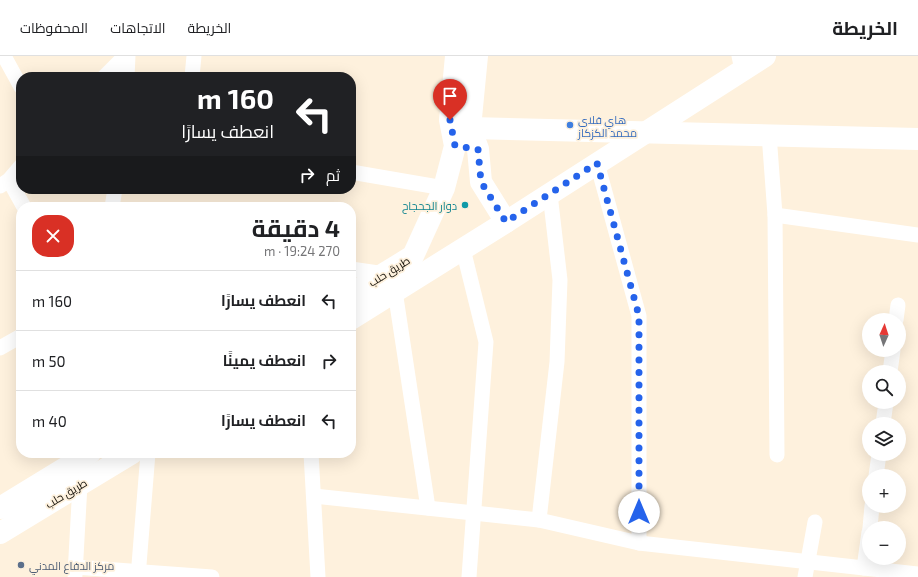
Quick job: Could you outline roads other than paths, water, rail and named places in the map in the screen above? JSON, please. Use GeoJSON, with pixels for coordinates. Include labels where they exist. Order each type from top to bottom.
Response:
{"type":"FeatureCollection","features":[{"type":"Feature","properties":{"kind":"main road","name":"طريق حلب"},"geometry":{"type":"LineString","coordinates":[[356,314],[390,282],[413,256],[444,188],[455,146],[450,120],[456,56]]}},
{"type":"Feature","properties":{"kind":"main road"},"geometry":{"type":"LineString","coordinates":[[477,56],[470,128],[478,149],[481,182],[506,222]]}},
{"type":"Feature","properties":{"kind":"main road","name":"طريق حلب"},"geometry":{"type":"LineString","coordinates":[[356,292],[430,270],[645,132],[740,63],[765,56]]}},
{"type":"Feature","properties":{"kind":"main road"},"geometry":{"type":"LineString","coordinates":[[470,128],[769,134],[918,139]]}},
{"type":"Feature","properties":{"kind":"main road"},"geometry":{"type":"LineString","coordinates":[[455,146],[478,149]]}},
{"type":"Feature","properties":{"kind":"main road"},"geometry":{"type":"LineString","coordinates":[[413,256],[430,270]]}},
{"type":"Feature","properties":{"kind":"main road","name":"طريق حلب"},"geometry":{"type":"LineString","coordinates":[[0,508],[82,458]]}},
{"type":"Feature","properties":{"kind":"main road","name":"طريق حلب"},"geometry":{"type":"LineString","coordinates":[[0,533],[124,458]]}},
{"type":"Feature","properties":{"kind":"street"},"geometry":{"type":"LineString","coordinates":[[4,56],[16,78]]}},
{"type":"Feature","properties":{"kind":"street"},"geometry":{"type":"LineString","coordinates":[[109,72],[124,56]]}},
{"type":"Feature","properties":{"kind":"street"},"geometry":{"type":"LineString","coordinates":[[126,72],[128,56]]}},
{"type":"Feature","properties":{"kind":"street"},"geometry":{"type":"LineString","coordinates":[[192,72],[194,56]]}},
{"type":"Feature","properties":{"kind":"street"},"geometry":{"type":"LineString","coordinates":[[769,134],[775,215],[777,455]]}},
{"type":"Feature","properties":{"kind":"street"},"geometry":{"type":"LineString","coordinates":[[597,163],[639,316],[639,543]]}},
{"type":"Feature","properties":{"kind":"street"},"geometry":{"type":"LineString","coordinates":[[16,171],[4,183],[20,202]]}},
{"type":"Feature","properties":{"kind":"street"},"geometry":{"type":"LineString","coordinates":[[356,173],[444,188]]}},
{"type":"Feature","properties":{"kind":"street"},"geometry":{"type":"LineString","coordinates":[[540,520],[557,362],[560,295],[560,280],[550,194]]}},
{"type":"Feature","properties":{"kind":"street"},"geometry":{"type":"LineString","coordinates":[[775,215],[918,235]]}},
{"type":"Feature","properties":{"kind":"street"},"geometry":{"type":"LineString","coordinates":[[463,250],[486,342],[469,577]]}},
{"type":"Feature","properties":{"kind":"street"},"geometry":{"type":"LineString","coordinates":[[356,271],[390,282],[428,508]]}},
{"type":"Feature","properties":{"kind":"street"},"geometry":{"type":"LineString","coordinates":[[897,313],[898,305]]}},
{"type":"Feature","properties":{"kind":"street"},"geometry":{"type":"LineString","coordinates":[[0,348],[16,339]]}},
{"type":"Feature","properties":{"kind":"street"},"geometry":{"type":"LineString","coordinates":[[138,574],[148,458]]}},
{"type":"Feature","properties":{"kind":"street"},"geometry":{"type":"LineString","coordinates":[[311,458],[318,577]]}},
{"type":"Feature","properties":{"kind":"street"},"geometry":{"type":"LineString","coordinates":[[80,484],[75,572],[212,577]]}},
{"type":"Feature","properties":{"kind":"street"},"geometry":{"type":"LineString","coordinates":[[314,496],[540,520],[639,543],[918,574]]}},
{"type":"Feature","properties":{"kind":"street"},"geometry":{"type":"LineString","coordinates":[[805,577],[815,522]]}},
{"type":"Feature","properties":{"kind":"place","name":"هاي فلاي محمد الكزكاز"},"geometry":{"type":"Point","coordinates":[570,125]}},
{"type":"Feature","properties":{"kind":"place","name":"دوار الجحجاح"},"geometry":{"type":"Point","coordinates":[465,205]}},
{"type":"Feature","properties":{"kind":"place","name":"مركز الدفاع المدني"},"geometry":{"type":"Point","coordinates":[21,565]}}]}
